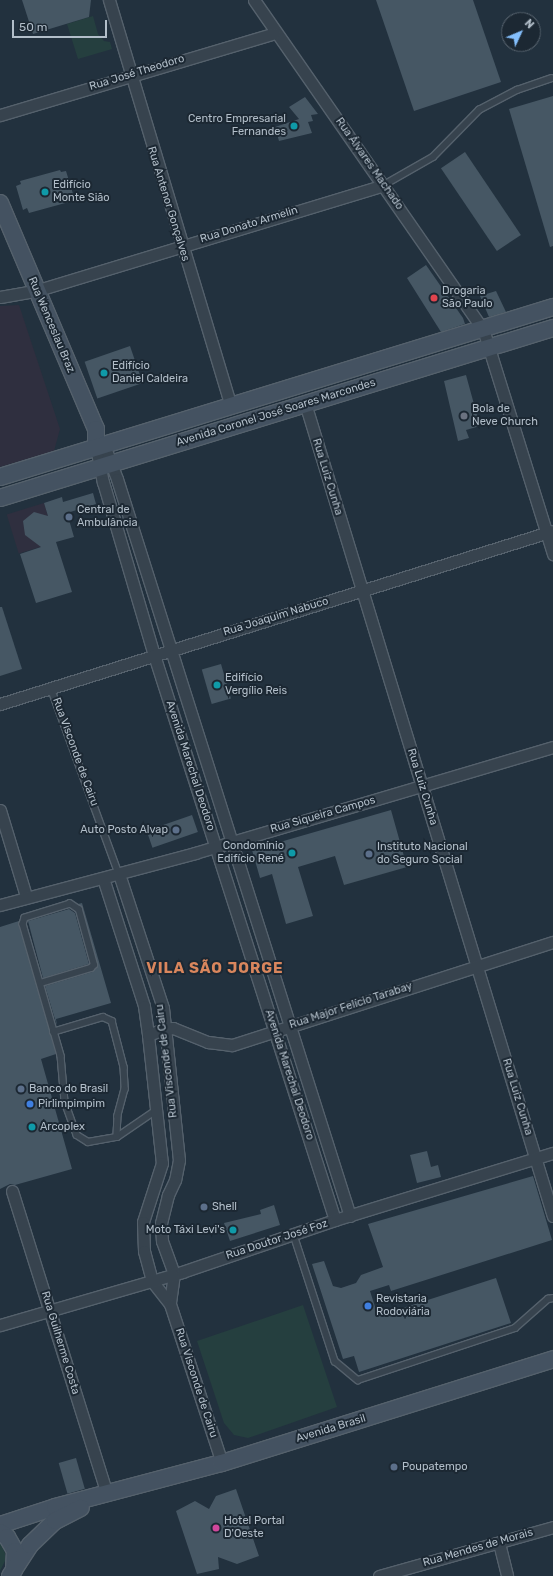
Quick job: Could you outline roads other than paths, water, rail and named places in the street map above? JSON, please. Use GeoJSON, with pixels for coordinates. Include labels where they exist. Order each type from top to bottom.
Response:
{"type":"FeatureCollection","features":[{"type":"Feature","properties":{"kind":"main road","name":"Rua Wenceslau Braz"},"geometry":{"type":"LineString","coordinates":[[0,203],[35,291],[96,429],[100,446]]}},
{"type":"Feature","properties":{"kind":"main road","name":"Avenida Coronel José Soares Marcondes"},"geometry":{"type":"LineString","coordinates":[[0,477],[553,307]]}},
{"type":"Feature","properties":{"kind":"main road","name":"Avenida Coronel José Soares Marcondes"},"geometry":{"type":"LineString","coordinates":[[0,498],[553,328]]}},
{"type":"Feature","properties":{"kind":"main road"},"geometry":{"type":"LineString","coordinates":[[311,402],[312,381]]}},
{"type":"Feature","properties":{"kind":"main road","name":"Avenida Brasil"},"geometry":{"type":"LineString","coordinates":[[107,1495],[222,1463],[553,1359]]}},
{"type":"Feature","properties":{"kind":"main road"},"geometry":{"type":"LineString","coordinates":[[0,1525],[55,1507],[107,1495]]}},
{"type":"Feature","properties":{"kind":"main road"},"geometry":{"type":"LineString","coordinates":[[13,1575],[30,1545],[54,1521],[107,1495]]}},
{"type":"Feature","properties":{"kind":"main road"},"geometry":{"type":"LineString","coordinates":[[0,1532],[7,1537],[16,1551],[13,1575]]}},
{"type":"Feature","properties":{"kind":"street","name":"Rua Antenor Gonçalves"},"geometry":{"type":"LineString","coordinates":[[109,0],[181,245],[231,406]]}},
{"type":"Feature","properties":{"kind":"street","name":"Rua Álvares Machado"},"geometry":{"type":"LineString","coordinates":[[254,0],[275,33],[384,185],[483,329],[550,531],[553,554]]}},
{"type":"Feature","properties":{"kind":"street","name":"Rua José Theodoro"},"geometry":{"type":"LineString","coordinates":[[0,115],[275,33]]}},
{"type":"Feature","properties":{"kind":"street","name":"Rua Donato Armelin"},"geometry":{"type":"LineString","coordinates":[[0,298],[35,291],[181,245],[384,185]]}},
{"type":"Feature","properties":{"kind":"street","name":"Rua Luiz Cunha"},"geometry":{"type":"LineString","coordinates":[[311,402],[361,591],[553,1216]]}},
{"type":"Feature","properties":{"kind":"street","name":"Avenida Marechal Deodoro"},"geometry":{"type":"LineString","coordinates":[[100,446],[169,649],[350,1216]]}},
{"type":"Feature","properties":{"kind":"street","name":"Avenida Marechal Deodoro"},"geometry":{"type":"LineString","coordinates":[[106,465],[154,655],[336,1220]]}},
{"type":"Feature","properties":{"kind":"street","name":"Rua Joaquim Nabuco"},"geometry":{"type":"LineString","coordinates":[[0,704],[169,649],[361,591],[550,531]]}},
{"type":"Feature","properties":{"kind":"street","name":"Rua Siqueira Campos"},"geometry":{"type":"LineString","coordinates":[[0,905],[26,896],[119,874],[422,787],[553,747]]}},
{"type":"Feature","properties":{"kind":"street"},"geometry":{"type":"LineString","coordinates":[[0,810],[26,896]]}},
{"type":"Feature","properties":{"kind":"street","name":"Rua Visconde de Cairu"},"geometry":{"type":"LineString","coordinates":[[119,874],[163,1008],[164,1029],[179,1160],[176,1180],[168,1195],[161,1223],[162,1241],[174,1274],[170,1304]]}},
{"type":"Feature","properties":{"kind":"street","name":"Rua Visconde de Cairu"},"geometry":{"type":"LineString","coordinates":[[103,878],[144,1006],[148,1035],[155,1111],[162,1163],[144,1222],[144,1251],[152,1281],[170,1304],[222,1463]]}},
{"type":"Feature","properties":{"kind":"street","name":"Rua Major Felício Tarabay"},"geometry":{"type":"LineString","coordinates":[[148,1035],[164,1029],[173,1028],[208,1042],[232,1045],[553,942]]}},
{"type":"Feature","properties":{"kind":"street","name":"Rua Doutor José Foz"},"geometry":{"type":"LineString","coordinates":[[0,1325],[152,1281],[336,1220],[553,1153]]}},
{"type":"Feature","properties":{"kind":"street","name":"Rua Guilherme Costa"},"geometry":{"type":"LineString","coordinates":[[12,1191],[107,1495]]}},
{"type":"Feature","properties":{"kind":"street","name":"Rua Mendes de Morais"},"geometry":{"type":"LineString","coordinates":[[379,1576],[553,1527]]}},
{"type":"Feature","properties":{"kind":"street"},"geometry":{"type":"LineString","coordinates":[[499,1543],[507,1576]]}},
{"type":"Feature","properties":{"kind":"lane"},"geometry":{"type":"LineString","coordinates":[[384,185],[433,157],[479,110],[517,90],[551,78]]}},
{"type":"Feature","properties":{"kind":"lane","name":"Rua Visconde de Cairu"},"geometry":{"type":"LineString","coordinates":[[51,688],[119,874]]}},
{"type":"Feature","properties":{"kind":"lane"},"geometry":{"type":"LineString","coordinates":[[41,984],[91,968],[94,965],[79,910],[70,904],[25,918],[23,921],[61,1056],[65,1102],[77,1135],[88,1142],[117,1137],[155,1111]]}},
{"type":"Feature","properties":{"kind":"lane"},"geometry":{"type":"LineString","coordinates":[[54,1032],[103,1017],[112,1021],[124,1067],[125,1089],[118,1116],[117,1137]]}},
{"type":"Feature","properties":{"kind":"lane"},"geometry":{"type":"LineString","coordinates":[[294,1235],[334,1361],[358,1380],[515,1328],[548,1299],[553,1298]]}},
{"type":"Feature","properties":{"kind":"place","name":"Centro Empresarial Fernandes"},"geometry":{"type":"Point","coordinates":[294,126]}},
{"type":"Feature","properties":{"kind":"place","name":"Edifício Monte Sião"},"geometry":{"type":"Point","coordinates":[45,192]}},
{"type":"Feature","properties":{"kind":"place","name":"Drogaria São Paulo"},"geometry":{"type":"Point","coordinates":[434,298]}},
{"type":"Feature","properties":{"kind":"place","name":"Edifício Daniel Caldeira"},"geometry":{"type":"Point","coordinates":[104,373]}},
{"type":"Feature","properties":{"kind":"place","name":"Bola de Neve Church"},"geometry":{"type":"Point","coordinates":[464,416]}},
{"type":"Feature","properties":{"kind":"place","name":"Central de Ambulância"},"geometry":{"type":"Point","coordinates":[69,517]}},
{"type":"Feature","properties":{"kind":"place","name":"Edifício Vergílio Reis"},"geometry":{"type":"Point","coordinates":[217,685]}},
{"type":"Feature","properties":{"kind":"place","name":"Auto Posto Alvap"},"geometry":{"type":"Point","coordinates":[176,830]}},
{"type":"Feature","properties":{"kind":"place","name":"Condomínio Edifício René"},"geometry":{"type":"Point","coordinates":[292,853]}},
{"type":"Feature","properties":{"kind":"place","name":"Instituto Nacional do Seguro Social"},"geometry":{"type":"Point","coordinates":[369,854]}},
{"type":"Feature","properties":{"kind":"place","name":"Banco do Brasil"},"geometry":{"type":"Point","coordinates":[21,1089]}},
{"type":"Feature","properties":{"kind":"place","name":"Pirlimpimpim"},"geometry":{"type":"Point","coordinates":[30,1104]}},
{"type":"Feature","properties":{"kind":"place","name":"Arcoplex"},"geometry":{"type":"Point","coordinates":[32,1127]}},
{"type":"Feature","properties":{"kind":"place","name":"Shell"},"geometry":{"type":"Point","coordinates":[204,1207]}},
{"type":"Feature","properties":{"kind":"place","name":"Moto Táxi Levi's"},"geometry":{"type":"Point","coordinates":[233,1230]}},
{"type":"Feature","properties":{"kind":"place","name":"Revistaria Rodoviária"},"geometry":{"type":"Point","coordinates":[368,1306]}},
{"type":"Feature","properties":{"kind":"place","name":"Poupatempo"},"geometry":{"type":"Point","coordinates":[394,1467]}},
{"type":"Feature","properties":{"kind":"place","name":"Hotel Portal D'Oeste"},"geometry":{"type":"Point","coordinates":[216,1528]}},
{"type":"Feature","properties":{"kind":"district","name":"VILA SÃO JORGE"},"geometry":{"type":"Point","coordinates":[215,969]}}]}
